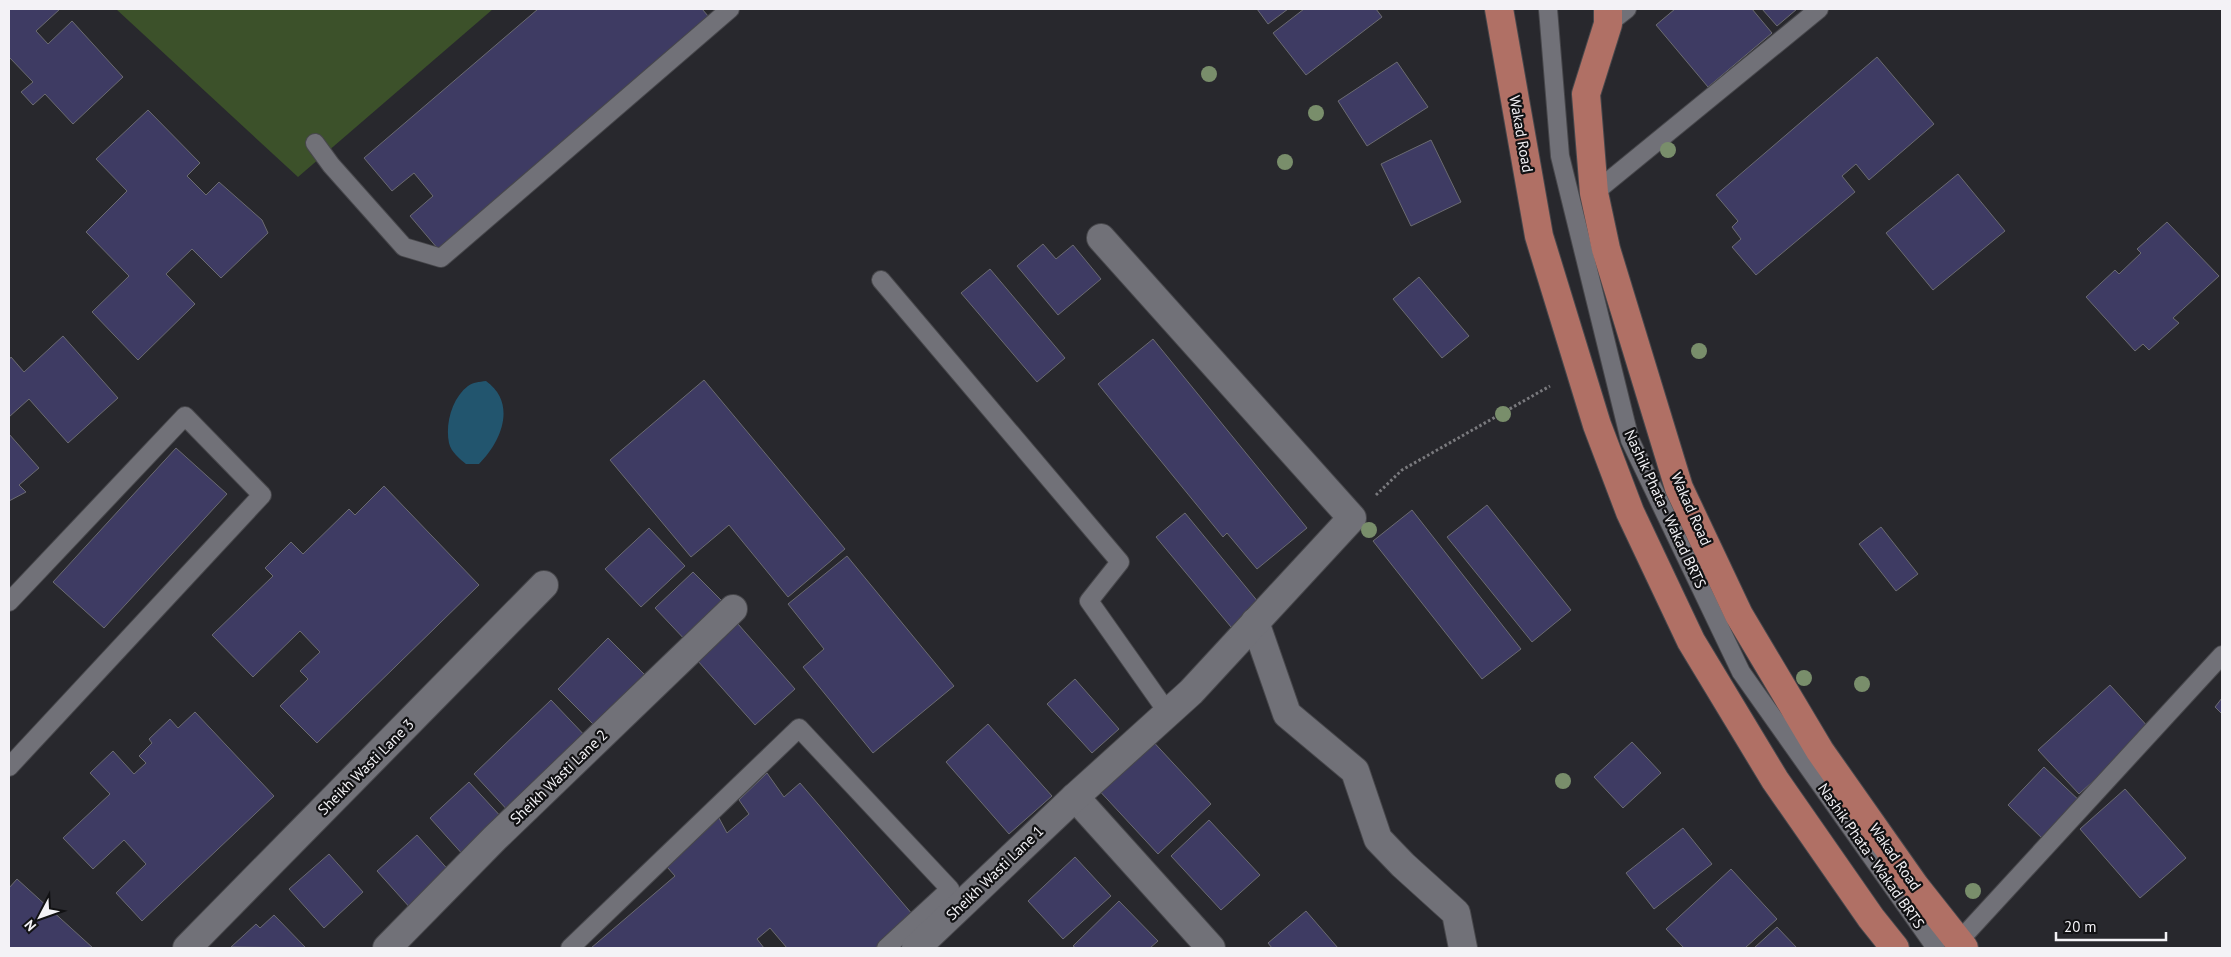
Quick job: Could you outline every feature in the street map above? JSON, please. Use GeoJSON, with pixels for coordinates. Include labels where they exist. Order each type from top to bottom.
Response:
{"type":"FeatureCollection","features":[{"type":"Feature","properties":{"kind":"main road","name":"Wakad Road"},"geometry":{"type":"LineString","coordinates":[[1499,9],[1539,236],[1597,426],[1630,512],[1691,641],[1774,780],[1871,918],[1895,948]]}},
{"type":"Feature","properties":{"kind":"main road","name":"Wakad Road"},"geometry":{"type":"LineString","coordinates":[[1614,14],[1586,94],[1594,193],[1606,249],[1679,488],[1739,615],[1820,751],[1915,886],[1953,946]]}},
{"type":"Feature","properties":{"kind":"street"},"geometry":{"type":"LineString","coordinates":[[1101,238],[1352,518]]}},
{"type":"Feature","properties":{"kind":"street","name":"Sheikh Wasti Lane 1"},"geometry":{"type":"LineString","coordinates":[[916,948],[957,896],[1074,797],[1191,692],[1352,518]]}},
{"type":"Feature","properties":{"kind":"street","name":"Sheikh Wasti Lane 3"},"geometry":{"type":"LineString","coordinates":[[187,948],[544,585]]}},
{"type":"Feature","properties":{"kind":"street","name":"Sheikh Wasti Lane 2"},"geometry":{"type":"LineString","coordinates":[[387,948],[495,838],[733,609]]}},
{"type":"Feature","properties":{"kind":"street"},"geometry":{"type":"LineString","coordinates":[[1255,622],[1287,714],[1354,771],[1378,839],[1403,865],[1456,913],[1463,948]]}},
{"type":"Feature","properties":{"kind":"street"},"geometry":{"type":"LineString","coordinates":[[1074,797],[1211,948]]}},
{"type":"Feature","properties":{"kind":"lane"},"geometry":{"type":"LineString","coordinates":[[314,142],[404,247],[441,258],[730,9]]}},
{"type":"Feature","properties":{"kind":"lane","name":"Nashik Phata - Wakad BRTS"},"geometry":{"type":"LineString","coordinates":[[1548,9],[1560,156],[1630,440],[1741,672],[1953,946]]}},
{"type":"Feature","properties":{"kind":"lane"},"geometry":{"type":"LineString","coordinates":[[1594,193],[1819,9]]}},
{"type":"Feature","properties":{"kind":"lane"},"geometry":{"type":"LineString","coordinates":[[881,280],[1120,562],[1089,601],[1168,713]]}},
{"type":"Feature","properties":{"kind":"lane"},"geometry":{"type":"LineString","coordinates":[[9,602],[185,416],[262,495],[9,767]]}},
{"type":"Feature","properties":{"kind":"lane"},"geometry":{"type":"LineString","coordinates":[[1953,946],[2222,655]]}},
{"type":"Feature","properties":{"kind":"lane"},"geometry":{"type":"LineString","coordinates":[[570,948],[799,728],[957,896],[886,948]]}},
{"type":"Feature","properties":{"kind":"path"},"geometry":{"type":"LineString","coordinates":[[1352,518],[1402,470],[1492,421],[1579,369]]}},
{"type":"Feature","properties":{"kind":"green space"},"geometry":{"type":"Polygon","coordinates":[[[116,9],[493,9],[298,177],[116,9]]]}},
{"type":"Feature","properties":{"kind":"water"},"geometry":{"type":"Polygon","coordinates":[[[486,381],[496,390],[501,400],[503,422],[487,455],[479,464],[466,464],[450,446],[448,436],[449,420],[454,404],[462,391],[476,382],[486,381]]]}},
{"type":"Feature","properties":{"kind":"building"},"geometry":{"type":"Polygon","coordinates":[[[9,9],[60,9],[36,31],[48,44],[72,21],[123,77],[73,124],[45,94],[33,105],[21,92],[33,82],[9,57],[9,9]]]}},
{"type":"Feature","properties":{"kind":"building"},"geometry":{"type":"Polygon","coordinates":[[[538,9],[702,9],[709,17],[438,249],[410,216],[433,196],[414,173],[392,191],[364,158],[538,9]]]}},
{"type":"Feature","properties":{"kind":"building"},"geometry":{"type":"Polygon","coordinates":[[[1257,9],[1288,9],[1268,24],[1257,9]]]}},
{"type":"Feature","properties":{"kind":"building"},"geometry":{"type":"Polygon","coordinates":[[[1304,9],[1376,9],[1382,17],[1306,75],[1273,33],[1304,9]]]}},
{"type":"Feature","properties":{"kind":"building"},"geometry":{"type":"Polygon","coordinates":[[[1675,9],[1752,9],[1772,33],[1708,87],[1656,25],[1675,9]]]}},
{"type":"Feature","properties":{"kind":"building"},"geometry":{"type":"Polygon","coordinates":[[[1762,9],[1797,9],[1777,26],[1762,9]]]}},
{"type":"Feature","properties":{"kind":"building"},"geometry":{"type":"Polygon","coordinates":[[[1877,57],[1934,124],[1869,180],[1856,164],[1842,176],[1855,192],[1756,275],[1732,247],[1741,239],[1732,227],[1738,221],[1716,195],[1877,57]]]}},
{"type":"Feature","properties":{"kind":"building"},"geometry":{"type":"Polygon","coordinates":[[[1397,62],[1428,107],[1367,146],[1338,101],[1397,62]]]}},
{"type":"Feature","properties":{"kind":"building"},"geometry":{"type":"Polygon","coordinates":[[[148,110],[200,163],[187,176],[206,195],[219,182],[262,220],[268,233],[221,278],[192,249],[166,274],[195,304],[138,360],[92,312],[129,276],[86,232],[127,191],[96,159],[148,110]]]}},
{"type":"Feature","properties":{"kind":"building"},"geometry":{"type":"Polygon","coordinates":[[[1431,140],[1461,202],[1411,226],[1381,164],[1431,140]]]}},
{"type":"Feature","properties":{"kind":"building"},"geometry":{"type":"Polygon","coordinates":[[[1958,174],[2005,231],[1933,290],[1886,233],[1958,174]]]}},
{"type":"Feature","properties":{"kind":"building"},"geometry":{"type":"Polygon","coordinates":[[[2167,222],[2219,276],[2173,318],[2179,323],[2149,350],[2143,344],[2135,351],[2086,297],[2115,270],[2119,274],[2141,253],[2137,249],[2167,222]]]}},
{"type":"Feature","properties":{"kind":"building"},"geometry":{"type":"Polygon","coordinates":[[[1043,244],[1056,259],[1073,245],[1101,279],[1058,315],[1017,266],[1043,244]]]}},
{"type":"Feature","properties":{"kind":"building"},"geometry":{"type":"Polygon","coordinates":[[[990,269],[1065,358],[1037,382],[961,293],[990,269]]]}},
{"type":"Feature","properties":{"kind":"building"},"geometry":{"type":"Polygon","coordinates":[[[1419,277],[1469,336],[1442,358],[1393,299],[1419,277]]]}},
{"type":"Feature","properties":{"kind":"building"},"geometry":{"type":"Polygon","coordinates":[[[63,336],[118,398],[68,443],[29,399],[9,417],[9,360],[11,357],[24,372],[63,336]]]}},
{"type":"Feature","properties":{"kind":"building"},"geometry":{"type":"Polygon","coordinates":[[[1153,339],[1307,528],[1257,569],[1227,533],[1223,537],[1098,384],[1153,339]]]}},
{"type":"Feature","properties":{"kind":"building"},"geometry":{"type":"Polygon","coordinates":[[[704,380],[845,549],[788,597],[729,525],[691,557],[610,460],[704,380]]]}},
{"type":"Feature","properties":{"kind":"building"},"geometry":{"type":"Polygon","coordinates":[[[9,434],[39,468],[19,485],[26,492],[9,501],[9,434]]]}},
{"type":"Feature","properties":{"kind":"building"},"geometry":{"type":"Polygon","coordinates":[[[176,448],[227,494],[104,628],[53,582],[176,448]]]}},
{"type":"Feature","properties":{"kind":"building"},"geometry":{"type":"Polygon","coordinates":[[[384,486],[479,585],[317,743],[280,706],[308,679],[300,671],[320,652],[300,631],[253,677],[212,635],[273,576],[265,568],[291,542],[303,554],[349,509],[355,515],[384,486]]]}},
{"type":"Feature","properties":{"kind":"building"},"geometry":{"type":"Polygon","coordinates":[[[1487,505],[1571,610],[1532,642],[1447,537],[1487,505]]]}},
{"type":"Feature","properties":{"kind":"building"},"geometry":{"type":"Polygon","coordinates":[[[1412,510],[1521,649],[1482,679],[1373,541],[1412,510]]]}},
{"type":"Feature","properties":{"kind":"building"},"geometry":{"type":"Polygon","coordinates":[[[1185,513],[1259,603],[1231,627],[1156,537],[1185,513]]]}},
{"type":"Feature","properties":{"kind":"building"},"geometry":{"type":"Polygon","coordinates":[[[1881,527],[1918,574],[1896,591],[1859,544],[1881,527]]]}},
{"type":"Feature","properties":{"kind":"building"},"geometry":{"type":"Polygon","coordinates":[[[649,528],[685,566],[641,607],[605,569],[649,528]]]}},
{"type":"Feature","properties":{"kind":"building"},"geometry":{"type":"Polygon","coordinates":[[[847,556],[954,686],[873,753],[803,667],[824,649],[788,604],[847,556]]]}},
{"type":"Feature","properties":{"kind":"building"},"geometry":{"type":"Polygon","coordinates":[[[693,572],[727,606],[688,643],[655,608],[693,572]]]}},
{"type":"Feature","properties":{"kind":"building"},"geometry":{"type":"Polygon","coordinates":[[[738,624],[795,689],[755,725],[697,660],[738,624]]]}},
{"type":"Feature","properties":{"kind":"building"},"geometry":{"type":"Polygon","coordinates":[[[608,638],[650,680],[600,731],[558,689],[608,638]]]}},
{"type":"Feature","properties":{"kind":"building"},"geometry":{"type":"Polygon","coordinates":[[[1075,679],[1119,729],[1092,753],[1047,704],[1075,679]]]}},
{"type":"Feature","properties":{"kind":"building"},"geometry":{"type":"Polygon","coordinates":[[[2110,685],[2150,729],[2079,794],[2038,750],[2110,685]]]}},
{"type":"Feature","properties":{"kind":"building"},"geometry":{"type":"Polygon","coordinates":[[[2222,698],[2222,714],[2215,707],[2222,698]]]}},
{"type":"Feature","properties":{"kind":"building"},"geometry":{"type":"Polygon","coordinates":[[[551,700],[589,740],[511,814],[474,774],[551,700]]]}},
{"type":"Feature","properties":{"kind":"building"},"geometry":{"type":"Polygon","coordinates":[[[195,712],[274,796],[142,921],[116,893],[146,864],[124,840],[93,869],[63,838],[110,794],[90,773],[113,751],[134,774],[146,763],[139,756],[152,743],[149,739],[170,719],[178,728],[195,712]]]}},
{"type":"Feature","properties":{"kind":"building"},"geometry":{"type":"Polygon","coordinates":[[[988,724],[1052,796],[1009,834],[946,762],[988,724]]]}},
{"type":"Feature","properties":{"kind":"building"},"geometry":{"type":"Polygon","coordinates":[[[1148,736],[1211,804],[1158,854],[1095,786],[1148,736]]]}},
{"type":"Feature","properties":{"kind":"building"},"geometry":{"type":"Polygon","coordinates":[[[1632,742],[1661,773],[1623,808],[1594,777],[1632,742]]]}},
{"type":"Feature","properties":{"kind":"building"},"geometry":{"type":"Polygon","coordinates":[[[2044,767],[2084,805],[2047,843],[2008,805],[2044,767]]]}},
{"type":"Feature","properties":{"kind":"building"},"geometry":{"type":"Polygon","coordinates":[[[767,773],[784,797],[800,783],[913,915],[875,948],[787,948],[770,928],[757,939],[764,948],[591,948],[675,876],[667,867],[719,818],[727,833],[749,814],[739,800],[767,773]]]}},
{"type":"Feature","properties":{"kind":"building"},"geometry":{"type":"Polygon","coordinates":[[[469,782],[504,820],[465,857],[430,818],[469,782]]]}},
{"type":"Feature","properties":{"kind":"building"},"geometry":{"type":"Polygon","coordinates":[[[2125,789],[2186,858],[2140,898],[2080,829],[2125,789]]]}},
{"type":"Feature","properties":{"kind":"building"},"geometry":{"type":"Polygon","coordinates":[[[1209,820],[1260,875],[1221,910],[1171,856],[1209,820]]]}},
{"type":"Feature","properties":{"kind":"building"},"geometry":{"type":"Polygon","coordinates":[[[1683,828],[1712,864],[1654,909],[1626,873],[1683,828]]]}},
{"type":"Feature","properties":{"kind":"building"},"geometry":{"type":"Polygon","coordinates":[[[417,835],[452,874],[412,910],[377,871],[417,835]]]}},
{"type":"Feature","properties":{"kind":"building"},"geometry":{"type":"Polygon","coordinates":[[[329,854],[363,892],[324,928],[289,889],[329,854]]]}},
{"type":"Feature","properties":{"kind":"building"},"geometry":{"type":"Polygon","coordinates":[[[1075,857],[1111,896],[1063,939],[1028,901],[1075,857]]]}},
{"type":"Feature","properties":{"kind":"building"},"geometry":{"type":"Polygon","coordinates":[[[1731,869],[1777,919],[1745,948],[1684,948],[1666,929],[1731,869]]]}},
{"type":"Feature","properties":{"kind":"building"},"geometry":{"type":"Polygon","coordinates":[[[17,879],[93,948],[9,948],[9,888],[17,879]]]}},
{"type":"Feature","properties":{"kind":"building"},"geometry":{"type":"Polygon","coordinates":[[[1119,901],[1158,941],[1150,948],[1076,948],[1073,946],[1119,901]]]}},
{"type":"Feature","properties":{"kind":"building"},"geometry":{"type":"Polygon","coordinates":[[[1306,911],[1338,948],[1272,948],[1268,943],[1306,911]]]}},
{"type":"Feature","properties":{"kind":"building"},"geometry":{"type":"Polygon","coordinates":[[[274,915],[306,948],[231,947],[256,924],[260,928],[274,915]]]}},
{"type":"Feature","properties":{"kind":"building"},"geometry":{"type":"Polygon","coordinates":[[[1777,927],[1797,948],[1754,948],[1777,927]]]}}]}
